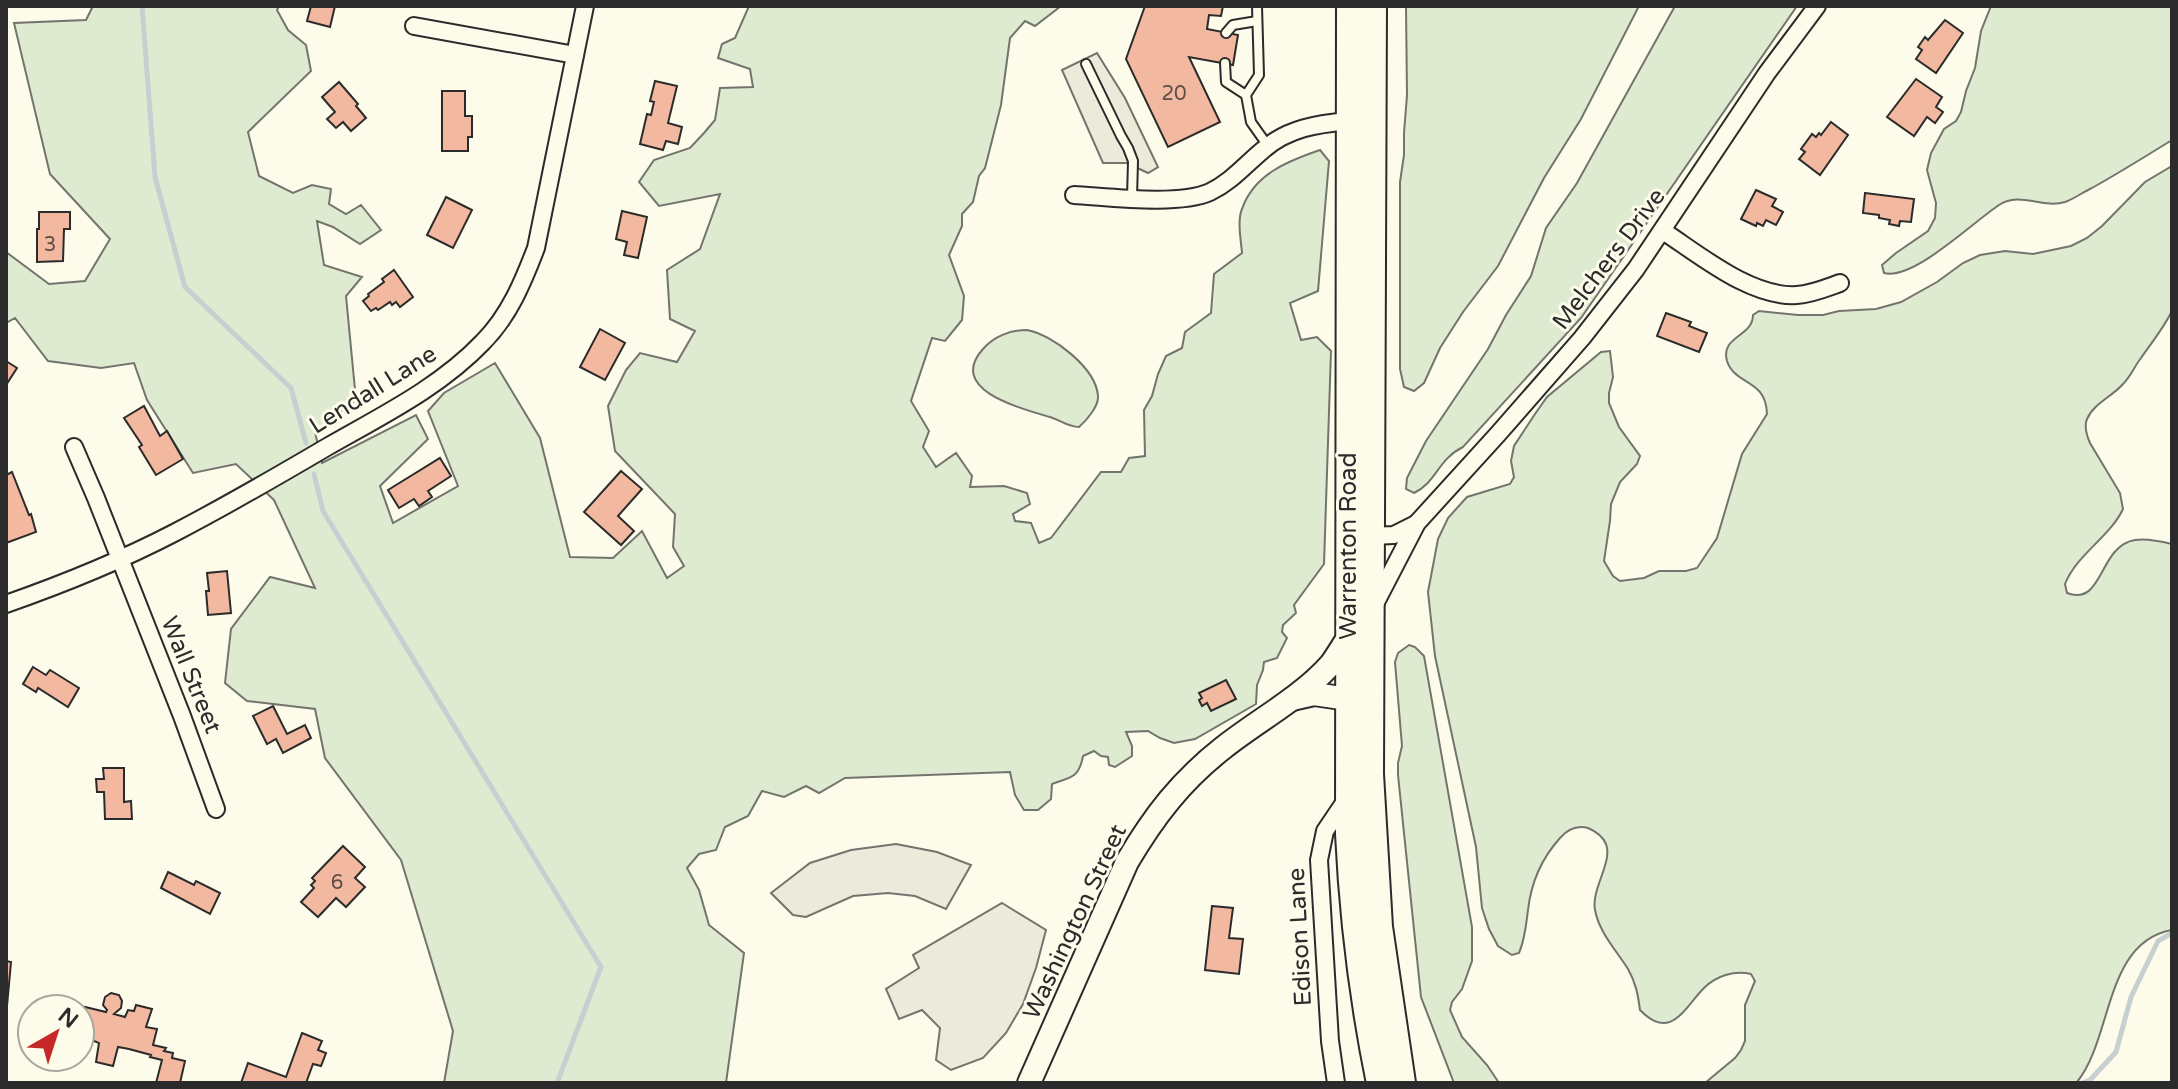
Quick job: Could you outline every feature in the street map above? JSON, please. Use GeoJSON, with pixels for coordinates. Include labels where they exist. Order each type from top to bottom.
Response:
{"type":"FeatureCollection","features":[{"type":"Feature","properties":{"kind":"main road","name":"Warrenton Road"},"geometry":{"type":"LineString","coordinates":[[1350,6],[1348,699],[1351,880],[1364,1002],[1380,1083]]}},
{"type":"Feature","properties":{"kind":"main road","name":"Warrenton Road"},"geometry":{"type":"LineString","coordinates":[[1373,6],[1370,774],[1376,894],[1402,1083]]}},
{"type":"Feature","properties":{"kind":"street","name":"Lendall Lane"},"geometry":{"type":"LineString","coordinates":[[6,604],[119,559],[258,487],[407,402],[458,365],[489,336],[508,310],[536,248],[585,6]]}},
{"type":"Feature","properties":{"kind":"street","name":"Melchers Drive"},"geometry":{"type":"LineString","coordinates":[[1370,613],[1417,523],[1582,338],[1663,231],[1767,73],[1817,6]]}},
{"type":"Feature","properties":{"kind":"street"},"geometry":{"type":"LineString","coordinates":[[414,26],[575,55]]}},
{"type":"Feature","properties":{"kind":"street"},"geometry":{"type":"LineString","coordinates":[[1074,195],[1181,199],[1207,193],[1228,182],[1268,146],[1294,131],[1315,124],[1349,121]]}},
{"type":"Feature","properties":{"kind":"street"},"geometry":{"type":"LineString","coordinates":[[1663,231],[1756,288],[1800,295],[1840,283]]}},
{"type":"Feature","properties":{"kind":"street","name":"Wall Street"},"geometry":{"type":"LineString","coordinates":[[74,447],[216,809]]}},
{"type":"Feature","properties":{"kind":"street","name":"Melchers Drive"},"geometry":{"type":"LineString","coordinates":[[1371,536],[1394,535],[1417,523]]}},
{"type":"Feature","properties":{"kind":"street","name":"Washington Street"},"geometry":{"type":"LineString","coordinates":[[1029,1083],[1127,862],[1162,807],[1188,778],[1223,747],[1291,699],[1331,664],[1348,638]]}},
{"type":"Feature","properties":{"kind":"street"},"geometry":{"type":"LineString","coordinates":[[1291,699],[1314,694],[1348,699]]}},
{"type":"Feature","properties":{"kind":"street","name":"Edison Lane"},"geometry":{"type":"LineString","coordinates":[[1336,1083],[1330,1041],[1319,860],[1325,831],[1349,796]]}},
{"type":"Feature","properties":{"kind":"lane"},"geometry":{"type":"LineString","coordinates":[[1257,6],[1259,75],[1246,95],[1251,122],[1268,146]]}},
{"type":"Feature","properties":{"kind":"lane"},"geometry":{"type":"LineString","coordinates":[[1226,33],[1233,25],[1257,21]]}},
{"type":"Feature","properties":{"kind":"lane"},"geometry":{"type":"LineString","coordinates":[[1225,63],[1226,82],[1246,95]]}},
{"type":"Feature","properties":{"kind":"lane"},"geometry":{"type":"LineString","coordinates":[[1086,64],[1133,161],[1132,198]]}},
{"type":"Feature","properties":{"kind":"green space"},"geometry":{"type":"Polygon","coordinates":[[[93,6],[279,6],[277,10],[288,30],[306,45],[311,71],[248,132],[259,176],[293,193],[312,185],[331,189],[329,204],[346,214],[361,205],[381,230],[360,244],[317,221],[324,265],[362,277],[346,296],[356,400],[315,432],[322,463],[416,415],[428,439],[380,486],[393,523],[458,486],[428,411],[444,393],[495,363],[540,438],[570,557],[613,558],[642,531],[667,578],[684,566],[673,547],[675,514],[615,451],[608,406],[626,370],[640,353],[677,362],[695,331],[670,319],[667,270],[700,249],[720,194],[659,206],[639,182],[654,160],[690,148],[704,133],[715,120],[720,88],[753,87],[750,69],[718,58],[722,44],[735,38],[749,6],[1061,6],[1035,26],[1025,21],[1010,38],[1001,105],[985,168],[979,176],[973,202],[962,214],[962,226],[949,255],[964,296],[962,320],[945,341],[932,338],[911,401],[929,431],[923,447],[936,467],[956,453],[972,476],[970,487],[1004,486],[1027,493],[1030,504],[1013,514],[1015,521],[1031,523],[1039,543],[1051,538],[1101,472],[1121,472],[1129,458],[1145,456],[1144,410],[1158,374],[1166,356],[1182,348],[1185,332],[1211,313],[1214,274],[1242,253],[1240,219],[1247,197],[1274,170],[1320,150],[1329,161],[1318,291],[1290,303],[1301,340],[1317,337],[1331,351],[1324,564],[1294,605],[1296,613],[1283,625],[1282,632],[1287,638],[1277,658],[1264,662],[1257,685],[1256,704],[1195,739],[1174,743],[1148,731],[1126,732],[1132,746],[1132,756],[1115,767],[1109,765],[1108,757],[1094,751],[1083,756],[1076,773],[1052,784],[1051,799],[1038,810],[1024,810],[1015,795],[1010,772],[845,778],[819,793],[806,786],[784,797],[762,791],[748,816],[725,827],[716,850],[699,854],[687,868],[699,890],[709,925],[744,953],[726,1083],[444,1083],[453,1031],[401,860],[325,758],[315,709],[247,701],[225,683],[231,629],[270,577],[315,588],[274,500],[236,464],[193,473],[147,400],[134,363],[101,368],[48,361],[15,318],[6,323],[6,252],[49,284],[85,281],[110,239],[50,174],[14,23],[86,20],[93,6]]]}},
{"type":"Feature","properties":{"kind":"green space"},"geometry":{"type":"Polygon","coordinates":[[[1406,6],[1639,6],[1581,119],[1544,178],[1498,266],[1440,348],[1424,383],[1414,391],[1404,387],[1400,369],[1400,182],[1407,95],[1406,6]]]}},
{"type":"Feature","properties":{"kind":"green space"},"geometry":{"type":"Polygon","coordinates":[[[1675,6],[1797,6],[1581,318],[1421,489],[1414,493],[1406,489],[1407,478],[1426,441],[1488,349],[1531,276],[1546,228],[1577,183],[1675,6]]]}},
{"type":"Feature","properties":{"kind":"green space"},"geometry":{"type":"Polygon","coordinates":[[[1991,6],[2172,6],[2172,140],[2065,202],[2007,201],[1911,268],[1884,273],[1882,265],[1928,231],[1935,218],[1936,203],[1927,170],[1931,153],[1944,129],[1956,121],[1961,112],[1975,68],[1981,31],[1991,6]]]}},
{"type":"Feature","properties":{"kind":"green space"},"geometry":{"type":"Polygon","coordinates":[[[2172,166],[2172,311],[2126,381],[2094,408],[2086,422],[2090,443],[2120,493],[2123,509],[2070,573],[2065,584],[2067,593],[2079,595],[2088,591],[2114,553],[2135,540],[2172,544],[2172,930],[2150,938],[2134,953],[2122,972],[2089,1063],[2077,1082],[1705,1083],[1741,1050],[1745,1041],[1745,1005],[1755,981],[1751,974],[1745,973],[1720,977],[1669,1022],[1660,1023],[1640,1010],[1631,974],[1604,933],[1595,910],[1596,893],[1607,859],[1606,844],[1596,833],[1584,827],[1566,833],[1538,871],[1519,953],[1512,955],[1498,946],[1482,908],[1476,847],[1435,656],[1428,592],[1438,539],[1448,518],[1467,497],[1510,484],[1514,477],[1511,461],[1514,446],[1547,397],[1601,352],[1610,351],[1613,377],[1609,403],[1619,427],[1640,456],[1637,464],[1620,482],[1611,504],[1604,561],[1620,581],[1644,578],[1659,571],[1697,568],[1717,538],[1742,454],[1767,414],[1761,394],[1736,375],[1727,361],[1728,346],[1748,328],[1753,315],[1759,311],[1823,315],[1876,309],[1901,302],[1980,255],[2005,251],[2033,254],[2071,246],[2102,226],[2145,182],[2172,166]]]}},
{"type":"Feature","properties":{"kind":"green space"},"geometry":{"type":"Polygon","coordinates":[[[1027,330],[1049,338],[1072,354],[1090,375],[1098,400],[1092,413],[1079,427],[1007,403],[981,386],[974,376],[974,363],[987,344],[1003,335],[1027,330]]]}},
{"type":"Feature","properties":{"kind":"green space"},"geometry":{"type":"Polygon","coordinates":[[[1409,645],[1424,656],[1472,927],[1472,961],[1450,1010],[1462,1037],[1499,1083],[1454,1083],[1421,997],[1398,775],[1402,746],[1395,662],[1398,653],[1409,645]]]}},
{"type":"Feature","properties":{"kind":"shaded area"},"geometry":{"type":"Polygon","coordinates":[[[1097,53],[1125,98],[1158,167],[1148,173],[1127,163],[1103,163],[1062,70],[1097,53]]]}},
{"type":"Feature","properties":{"kind":"shaded area"},"geometry":{"type":"Polygon","coordinates":[[[896,844],[937,852],[971,865],[946,909],[915,896],[888,893],[853,896],[806,917],[793,915],[771,893],[810,863],[851,850],[896,844]]]}},
{"type":"Feature","properties":{"kind":"shaded area"},"geometry":{"type":"Polygon","coordinates":[[[1002,903],[1046,930],[1036,968],[1023,1004],[1006,1033],[983,1058],[951,1070],[936,1060],[940,1028],[922,1010],[899,1019],[886,989],[919,968],[913,955],[1002,903]]]}},
{"type":"Feature","properties":{"kind":"building"},"geometry":{"type":"Polygon","coordinates":[[[311,6],[335,6],[330,27],[307,21],[311,6]]]}},
{"type":"Feature","properties":{"kind":"building"},"geometry":{"type":"Polygon","coordinates":[[[1145,6],[1223,6],[1221,16],[1209,15],[1207,29],[1238,35],[1233,65],[1189,57],[1220,122],[1168,147],[1126,59],[1145,6]]]}},
{"type":"Feature","properties":{"kind":"building"},"geometry":{"type":"Polygon","coordinates":[[[1945,20],[1963,33],[1936,73],[1916,59],[1922,50],[1918,47],[1945,20]]]}},
{"type":"Feature","properties":{"kind":"building"},"geometry":{"type":"Polygon","coordinates":[[[1916,79],[1942,97],[1936,107],[1943,112],[1935,123],[1927,117],[1914,136],[1887,117],[1916,79]]]}},
{"type":"Feature","properties":{"kind":"building"},"geometry":{"type":"Polygon","coordinates":[[[655,81],[677,86],[668,123],[682,127],[678,144],[666,141],[663,150],[640,144],[647,114],[651,115],[654,102],[650,101],[655,81]]]}},
{"type":"Feature","properties":{"kind":"building"},"geometry":{"type":"Polygon","coordinates":[[[339,82],[366,118],[351,131],[343,122],[336,128],[327,119],[335,112],[322,97],[339,82]]]}},
{"type":"Feature","properties":{"kind":"building"},"geometry":{"type":"Polygon","coordinates":[[[442,91],[465,91],[465,116],[472,116],[468,151],[442,151],[442,91]]]}},
{"type":"Feature","properties":{"kind":"building"},"geometry":{"type":"Polygon","coordinates":[[[1831,122],[1848,135],[1820,175],[1799,159],[1805,152],[1801,149],[1812,134],[1816,137],[1819,133],[1821,135],[1831,122]]]}},
{"type":"Feature","properties":{"kind":"building"},"geometry":{"type":"Polygon","coordinates":[[[1756,190],[1776,199],[1772,206],[1783,212],[1776,225],[1766,220],[1763,226],[1757,223],[1756,226],[1741,219],[1756,190]]]}},
{"type":"Feature","properties":{"kind":"building"},"geometry":{"type":"Polygon","coordinates":[[[1865,193],[1914,199],[1911,222],[1900,221],[1899,226],[1889,224],[1890,220],[1879,218],[1879,215],[1863,213],[1865,193]]]}},
{"type":"Feature","properties":{"kind":"building"},"geometry":{"type":"Polygon","coordinates":[[[446,197],[472,210],[453,248],[427,235],[446,197]]]}},
{"type":"Feature","properties":{"kind":"building"},"geometry":{"type":"Polygon","coordinates":[[[622,211],[647,217],[638,258],[624,255],[627,242],[616,239],[622,211]]]}},
{"type":"Feature","properties":{"kind":"building"},"geometry":{"type":"Polygon","coordinates":[[[39,212],[70,212],[70,229],[64,229],[63,261],[37,262],[39,212]]]}},
{"type":"Feature","properties":{"kind":"building"},"geometry":{"type":"Polygon","coordinates":[[[394,270],[413,297],[400,307],[396,302],[392,305],[390,302],[371,311],[363,301],[394,270]]]}},
{"type":"Feature","properties":{"kind":"building"},"geometry":{"type":"Polygon","coordinates":[[[1666,313],[1691,322],[1689,326],[1707,333],[1699,352],[1657,336],[1666,313]]]}},
{"type":"Feature","properties":{"kind":"building"},"geometry":{"type":"Polygon","coordinates":[[[600,329],[625,343],[605,380],[580,367],[600,329]]]}},
{"type":"Feature","properties":{"kind":"building"},"geometry":{"type":"Polygon","coordinates":[[[6,361],[17,368],[6,385],[6,361]]]}},
{"type":"Feature","properties":{"kind":"building"},"geometry":{"type":"Polygon","coordinates":[[[144,406],[160,436],[167,431],[183,459],[156,475],[139,447],[142,445],[124,418],[144,406]]]}},
{"type":"Feature","properties":{"kind":"building"},"geometry":{"type":"Polygon","coordinates":[[[440,458],[451,476],[428,491],[432,497],[419,506],[414,499],[399,508],[388,490],[440,458]]]}},
{"type":"Feature","properties":{"kind":"building"},"geometry":{"type":"Polygon","coordinates":[[[621,471],[642,489],[618,516],[634,531],[621,545],[584,512],[621,471]]]}},
{"type":"Feature","properties":{"kind":"building"},"geometry":{"type":"Polygon","coordinates":[[[12,472],[36,532],[6,543],[6,475],[12,472]]]}},
{"type":"Feature","properties":{"kind":"building"},"geometry":{"type":"Polygon","coordinates":[[[227,571],[231,613],[208,615],[207,573],[227,571]]]}},
{"type":"Feature","properties":{"kind":"building"},"geometry":{"type":"Polygon","coordinates":[[[33,667],[46,675],[50,670],[79,688],[68,707],[38,688],[36,692],[23,684],[33,667]]]}},
{"type":"Feature","properties":{"kind":"building"},"geometry":{"type":"Polygon","coordinates":[[[1226,680],[1236,699],[1211,711],[1207,703],[1202,706],[1199,693],[1226,680]]]}},
{"type":"Feature","properties":{"kind":"building"},"geometry":{"type":"Polygon","coordinates":[[[273,706],[287,734],[305,725],[311,738],[283,753],[276,739],[267,744],[253,716],[273,706]]]}},
{"type":"Feature","properties":{"kind":"building"},"geometry":{"type":"Polygon","coordinates":[[[103,768],[124,768],[124,802],[131,801],[132,819],[105,819],[104,792],[97,792],[96,779],[104,779],[103,768]]]}},
{"type":"Feature","properties":{"kind":"building"},"geometry":{"type":"Polygon","coordinates":[[[343,846],[365,867],[355,878],[365,887],[346,907],[336,898],[318,917],[301,902],[314,888],[312,878],[343,846]]]}},
{"type":"Feature","properties":{"kind":"building"},"geometry":{"type":"Polygon","coordinates":[[[168,872],[220,893],[210,914],[161,888],[168,872]]]}},
{"type":"Feature","properties":{"kind":"building"},"geometry":{"type":"Polygon","coordinates":[[[1212,906],[1233,908],[1229,938],[1243,939],[1239,974],[1205,970],[1212,906]]]}},
{"type":"Feature","properties":{"kind":"building"},"geometry":{"type":"Polygon","coordinates":[[[6,961],[11,962],[7,1006],[6,1006],[6,961]]]}},
{"type":"Feature","properties":{"kind":"building"},"geometry":{"type":"Polygon","coordinates":[[[111,993],[119,995],[121,1008],[114,1014],[125,1017],[128,1010],[134,1011],[136,1005],[152,1009],[146,1027],[157,1029],[153,1045],[166,1048],[164,1051],[173,1053],[172,1058],[185,1061],[180,1083],[156,1083],[162,1060],[129,1049],[118,1047],[113,1066],[96,1062],[99,1043],[96,1042],[96,1010],[106,1012],[103,1005],[105,997],[111,993]]]}},
{"type":"Feature","properties":{"kind":"building"},"geometry":{"type":"Polygon","coordinates":[[[302,1033],[322,1041],[318,1050],[326,1053],[321,1066],[313,1064],[306,1083],[241,1083],[248,1063],[286,1077],[302,1033]]]}},
{"type":"Feature","properties":{"kind":"waterway"},"geometry":{"type":"LineString","coordinates":[[142,6],[155,177],[185,287],[291,388],[306,443]]}},
{"type":"Feature","properties":{"kind":"waterway"},"geometry":{"type":"LineString","coordinates":[[314,474],[323,511],[601,967],[557,1083]]}},
{"type":"Feature","properties":{"kind":"waterway"},"geometry":{"type":"LineString","coordinates":[[2082,1083],[2090,1080],[2116,1052],[2131,997],[2158,941],[2172,933]]}}]}
